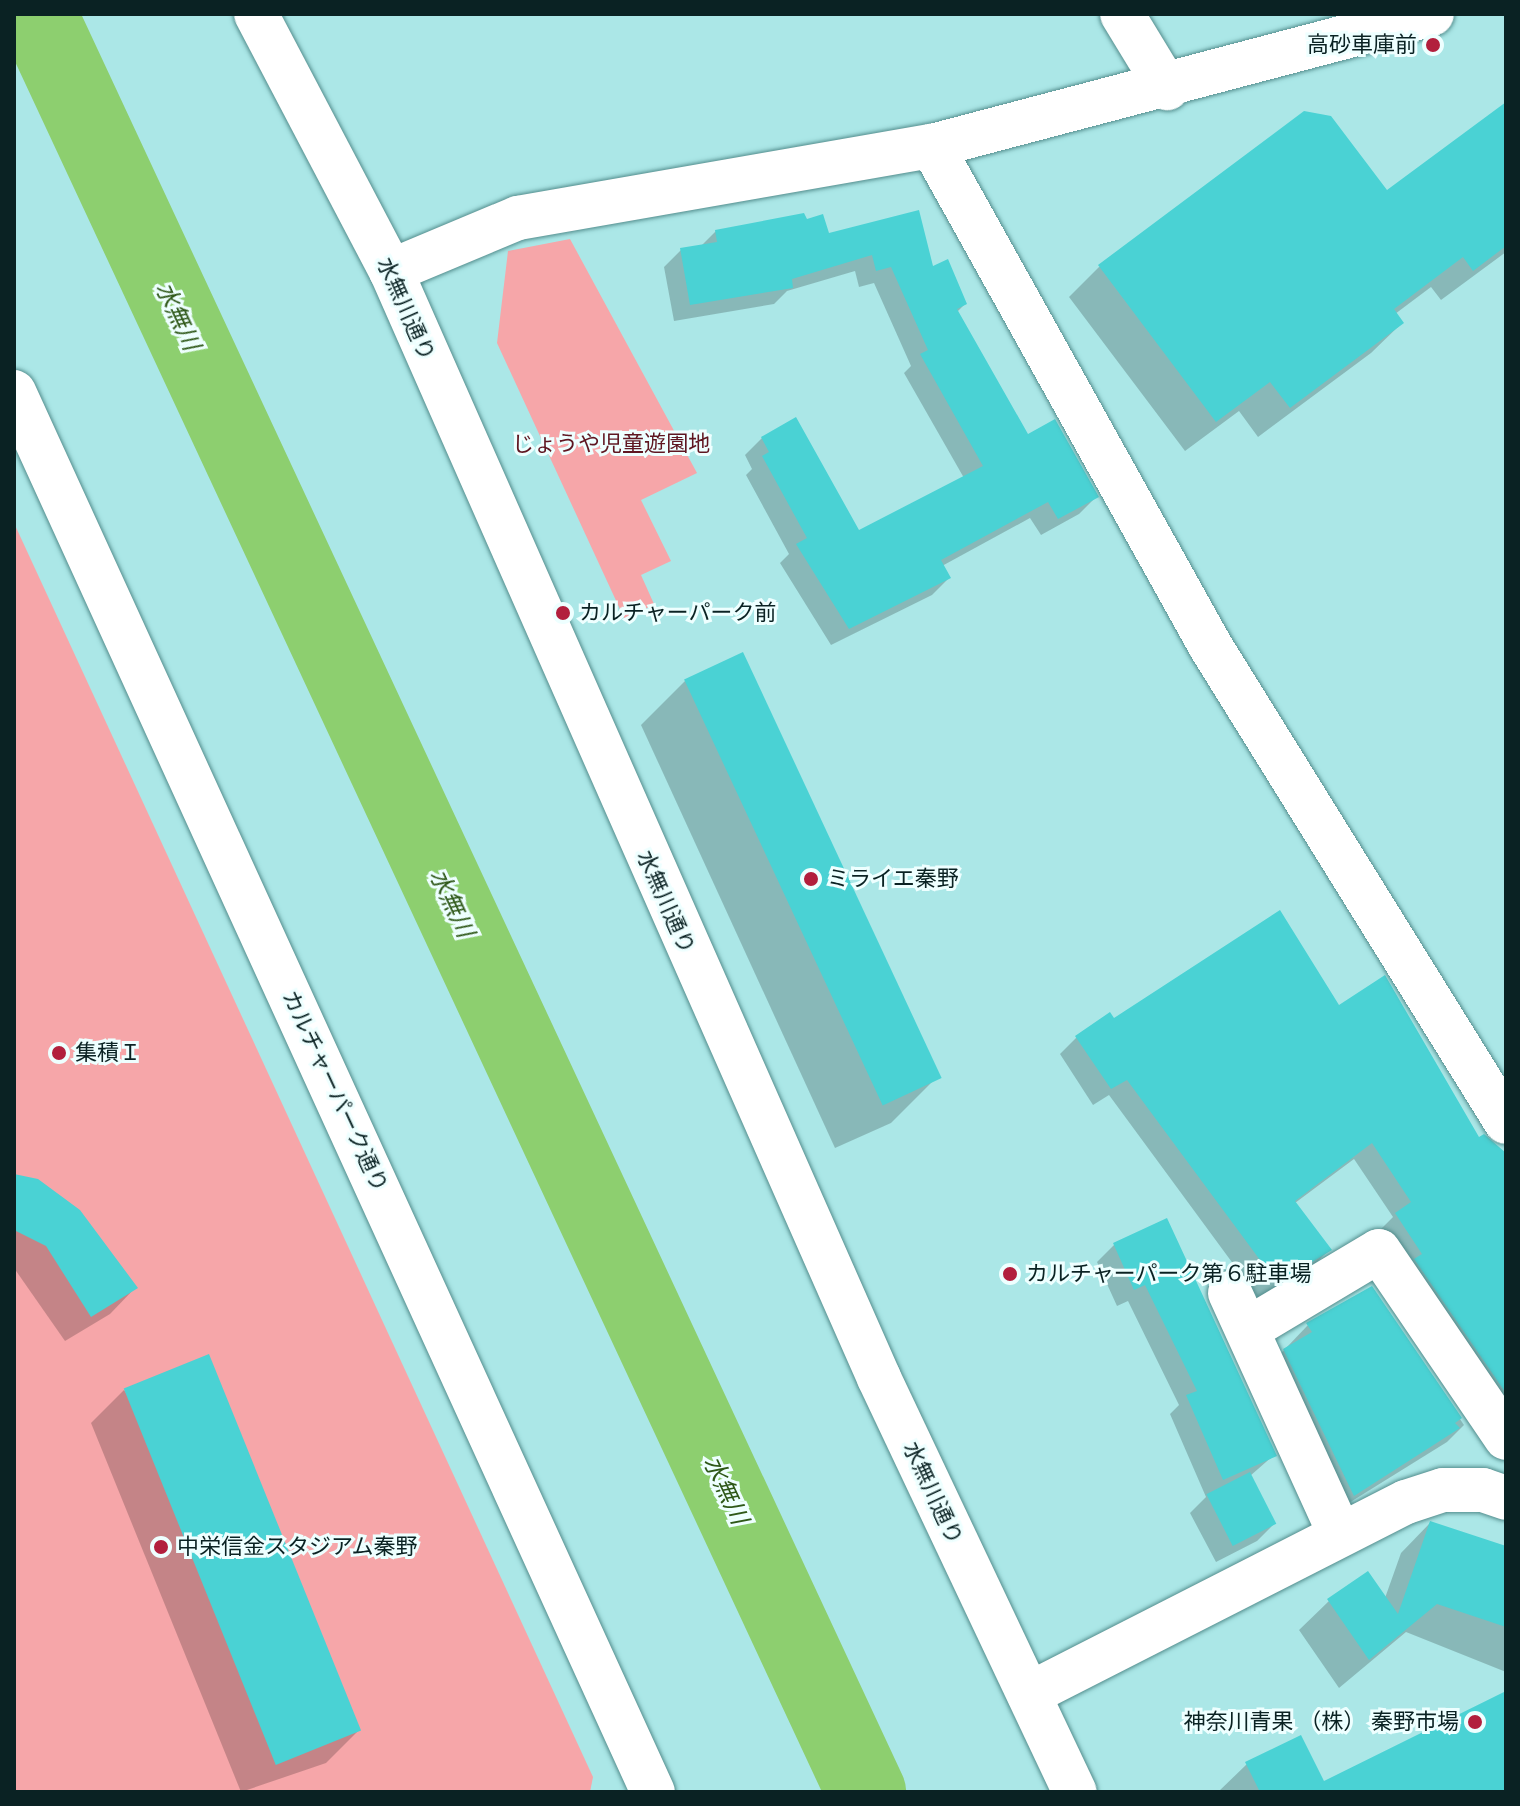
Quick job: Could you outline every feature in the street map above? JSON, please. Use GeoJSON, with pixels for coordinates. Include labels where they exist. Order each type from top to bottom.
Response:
{"type":"FeatureCollection","features":[{"type":"Feature","properties":{"kind":"street","name":"水無川通り"},"geometry":{"type":"LineString","coordinates":[[256,14],[391,271],[758,1108],[1075,1792]]}},
{"type":"Feature","properties":{"kind":"street"},"geometry":{"type":"LineString","coordinates":[[1122,14],[1167,88]]}},
{"type":"Feature","properties":{"kind":"street"},"geometry":{"type":"LineString","coordinates":[[391,271],[518,218],[932,146],[1167,88],[1432,14]]}},
{"type":"Feature","properties":{"kind":"street"},"geometry":{"type":"LineString","coordinates":[[932,146],[1211,647],[1506,1122]]}},
{"type":"Feature","properties":{"kind":"street","name":"カルチャーパーク通り"},"geometry":{"type":"LineString","coordinates":[[14,392],[653,1792]]}},
{"type":"Feature","properties":{"kind":"street"},"geometry":{"type":"LineString","coordinates":[[1339,1532],[1239,1311],[1379,1251],[1506,1438]]}},
{"type":"Feature","properties":{"kind":"street"},"geometry":{"type":"LineString","coordinates":[[1029,1694],[1339,1532],[1443,1490],[1483,1490],[1506,1498]]}},
{"type":"Feature","properties":{"kind":"green space","name":"じょうや児童遊園地"},"geometry":{"type":"Polygon","coordinates":[[[570,239],[697,473],[641,500],[671,561],[641,575],[654,604],[625,620],[497,343],[508,251],[570,239]]]}},
{"type":"Feature","properties":{"kind":"green space"},"geometry":{"type":"Polygon","coordinates":[[[14,523],[593,1777],[590,1792],[14,1792],[14,523]]]}},
{"type":"Feature","properties":{"kind":"building"},"geometry":{"type":"Polygon","coordinates":[[[1506,102],[1506,246],[1473,271],[1463,257],[1394,309],[1404,323],[1290,408],[1270,382],[1216,422],[1098,265],[1304,111],[1331,116],[1387,190],[1506,102]]]}},
{"type":"Feature","properties":{"kind":"building"},"geometry":{"type":"Polygon","coordinates":[[[919,210],[933,266],[948,259],[967,304],[957,309],[1028,434],[1055,419],[1099,497],[1058,519],[1048,502],[941,560],[951,578],[849,629],[796,544],[807,538],[762,456],[769,452],[761,437],[796,417],[859,530],[983,466],[920,354],[928,350],[891,267],[876,271],[872,255],[792,279],[793,288],[690,305],[680,248],[717,242],[715,230],[804,213],[807,219],[823,214],[829,233],[919,210]]]}},
{"type":"Feature","properties":{"kind":"building","name":"ミライエ秦野"},"geometry":{"type":"Polygon","coordinates":[[[743,652],[942,1078],[883,1105],[684,679],[743,652]]]}},
{"type":"Feature","properties":{"kind":"building"},"geometry":{"type":"Polygon","coordinates":[[[1280,910],[1339,1005],[1385,975],[1479,1137],[1484,1134],[1506,1153],[1505,1392],[1414,1259],[1422,1254],[1395,1213],[1411,1202],[1372,1143],[1295,1201],[1332,1250],[1277,1283],[1127,1080],[1111,1089],[1075,1036],[1110,1012],[1114,1018],[1280,910]]]}},
{"type":"Feature","properties":{"kind":"building"},"geometry":{"type":"Polygon","coordinates":[[[14,1174],[38,1179],[80,1210],[138,1288],[91,1317],[46,1246],[14,1230],[14,1174]]]}},
{"type":"Feature","properties":{"kind":"building"},"geometry":{"type":"Polygon","coordinates":[[[1167,1218],[1277,1456],[1223,1480],[1186,1395],[1197,1391],[1145,1285],[1134,1290],[1113,1243],[1167,1218]]]}},
{"type":"Feature","properties":{"kind":"building"},"geometry":{"type":"Polygon","coordinates":[[[1372,1286],[1462,1418],[1455,1423],[1460,1428],[1354,1496],[1283,1349],[1312,1332],[1306,1323],[1372,1286]]]}},
{"type":"Feature","properties":{"kind":"building"},"geometry":{"type":"Polygon","coordinates":[[[209,1354],[361,1730],[276,1765],[124,1388],[209,1354]]]}},
{"type":"Feature","properties":{"kind":"building"},"geometry":{"type":"Polygon","coordinates":[[[1250,1472],[1276,1524],[1233,1546],[1206,1494],[1250,1472]]]}},
{"type":"Feature","properties":{"kind":"building"},"geometry":{"type":"Polygon","coordinates":[[[1430,1521],[1506,1546],[1506,1627],[1437,1604],[1369,1660],[1327,1599],[1368,1571],[1398,1614],[1430,1521]]]}},
{"type":"Feature","properties":{"kind":"building","name":"神奈川青果 （株） 秦野市場"},"geometry":{"type":"Polygon","coordinates":[[[1506,1691],[1506,1792],[1260,1792],[1245,1762],[1301,1735],[1324,1781],[1506,1691]]]}},
{"type":"Feature","properties":{"kind":"waterway","name":"水無川"},"geometry":{"type":"LineString","coordinates":[[37,14],[866,1792]]}},
{"type":"Feature","properties":{"kind":"place","name":"高砂車庫前"},"geometry":{"type":"Point","coordinates":[1433,45]}},
{"type":"Feature","properties":{"kind":"place","name":"カルチャーパーク前"},"geometry":{"type":"Point","coordinates":[563,613]}},
{"type":"Feature","properties":{"kind":"place","name":"ミライエ秦野"},"geometry":{"type":"Point","coordinates":[811,879]}},
{"type":"Feature","properties":{"kind":"place","name":"集積Ｉ"},"geometry":{"type":"Point","coordinates":[59,1053]}},
{"type":"Feature","properties":{"kind":"place","name":"カルチャーパーク第６駐車場"},"geometry":{"type":"Point","coordinates":[1010,1274]}},
{"type":"Feature","properties":{"kind":"place","name":"中栄信金スタジアム秦野"},"geometry":{"type":"Point","coordinates":[161,1547]}},
{"type":"Feature","properties":{"kind":"place","name":"神奈川青果 （株） 秦野市場"},"geometry":{"type":"Point","coordinates":[1475,1722]}}]}
